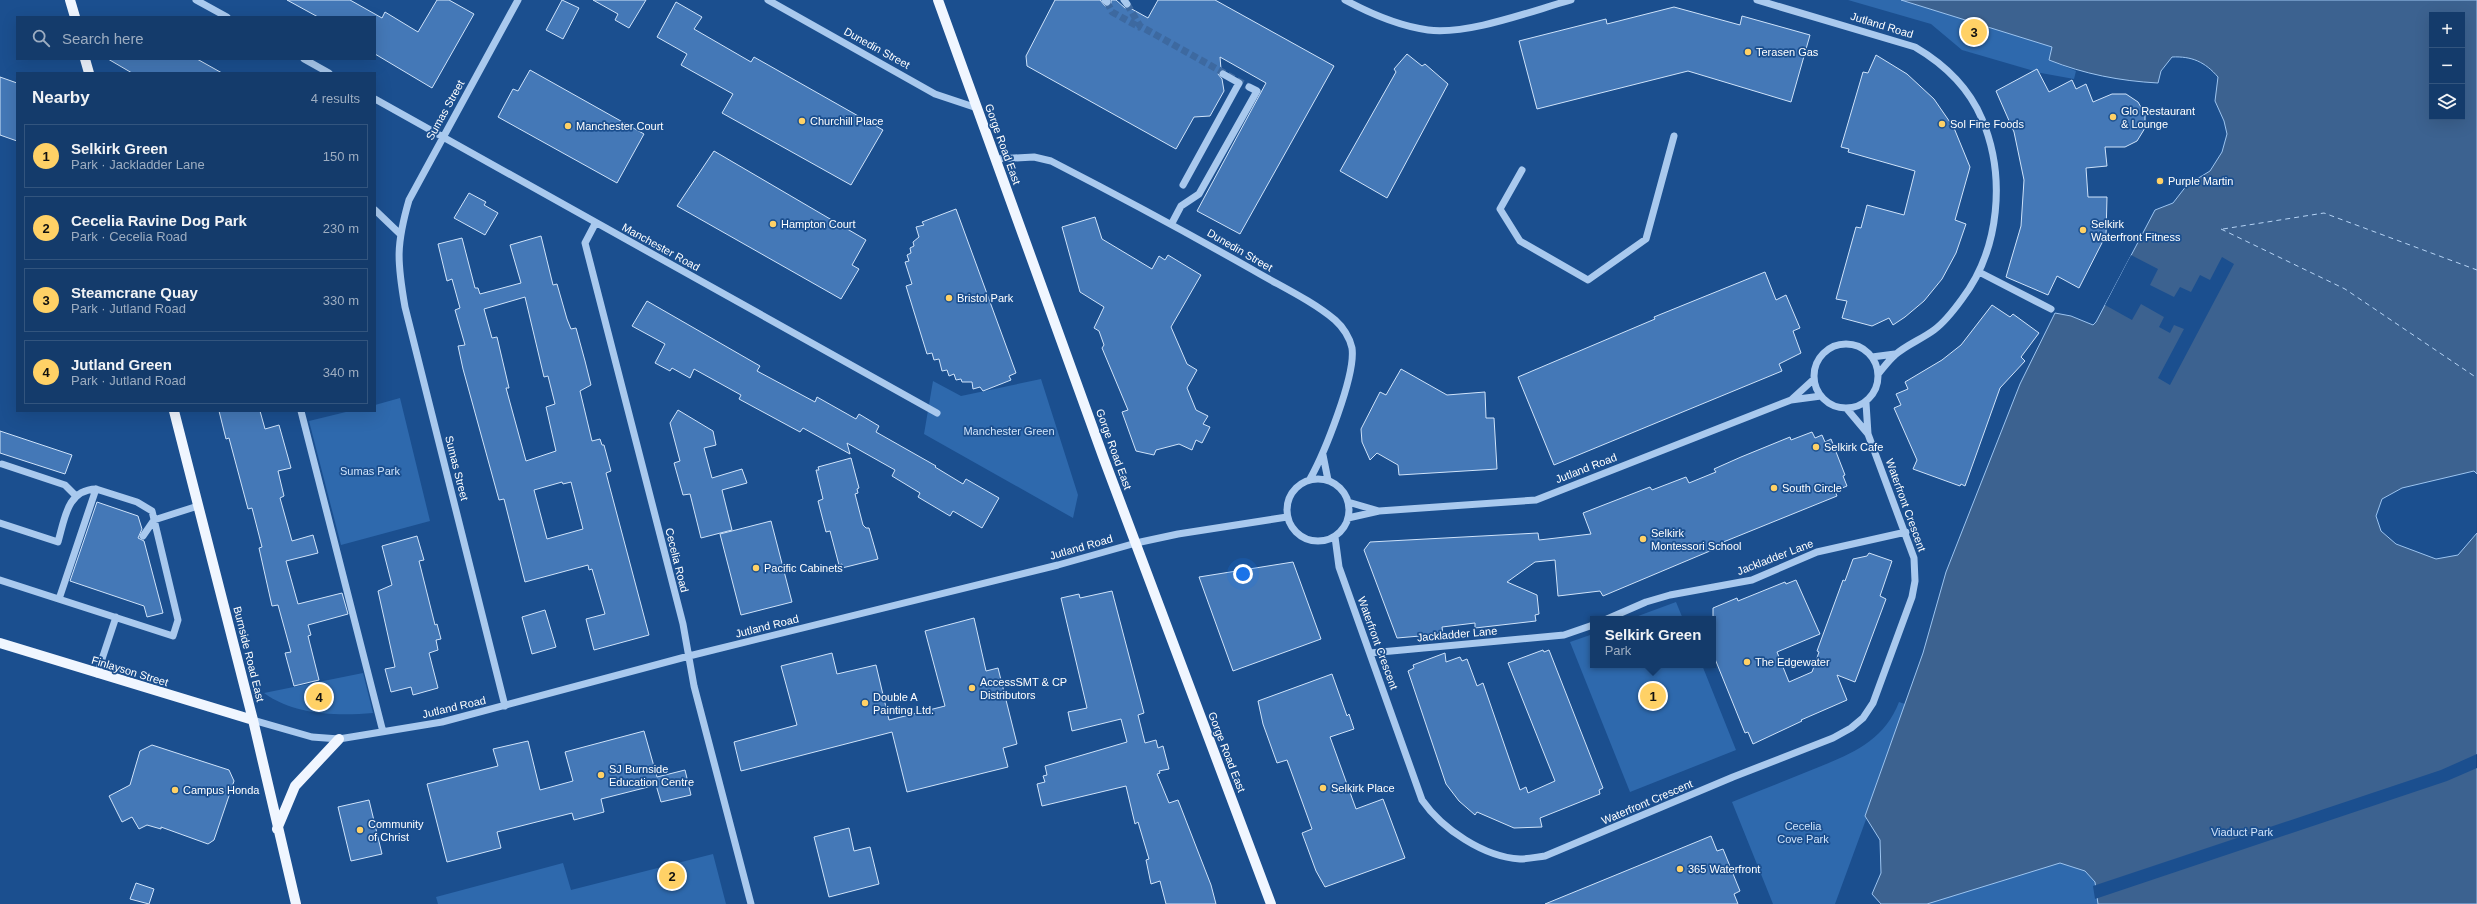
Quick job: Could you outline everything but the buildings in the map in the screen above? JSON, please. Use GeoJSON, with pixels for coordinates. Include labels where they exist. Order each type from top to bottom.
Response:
{"type":"FeatureCollection","features":[{"type":"Feature","properties":{"kind":"main road"},"geometry":{"type":"LineString","coordinates":[[70,0],[75,16]]}},
{"type":"Feature","properties":{"kind":"main road","name":"Gorge Road East"},"geometry":{"type":"LineString","coordinates":[[938,0],[1136,543],[1271,904]]}},
{"type":"Feature","properties":{"kind":"main road"},"geometry":{"type":"LineString","coordinates":[[85,60],[89,72]]}},
{"type":"Feature","properties":{"kind":"main road","name":"Burnside Road East"},"geometry":{"type":"LineString","coordinates":[[174,412],[253,720],[277,829],[296,904]]}},
{"type":"Feature","properties":{"kind":"main road","name":"Finlayson Street"},"geometry":{"type":"LineString","coordinates":[[0,643],[97,674],[253,720]]}},
{"type":"Feature","properties":{"kind":"main road"},"geometry":{"type":"LineString","coordinates":[[277,829],[295,786],[339,739]]}},
{"type":"Feature","properties":{"kind":"street"},"geometry":{"type":"LineString","coordinates":[[196,0],[225,16]]}},
{"type":"Feature","properties":{"kind":"street","name":"Sumas Street"},"geometry":{"type":"LineString","coordinates":[[505,706],[405,307],[397,263],[399,233],[409,200],[518,0]]}},
{"type":"Feature","properties":{"kind":"street","name":"Dunedin Street"},"geometry":{"type":"LineString","coordinates":[[768,0],[935,94],[978,108]]}},
{"type":"Feature","properties":{"kind":"street"},"geometry":{"type":"LineString","coordinates":[[1345,0],[1398,24],[1429,30],[1459,29],[1571,0]]}},
{"type":"Feature","properties":{"kind":"street","name":"Jutland Road"},"geometry":{"type":"LineString","coordinates":[[1757,0],[1915,47],[1934,58],[1954,77],[1982,119],[1994,160],[1997,200],[1992,230],[1979,272],[1964,297],[1945,319],[1934,330],[1896,354],[1879,373]]}},
{"type":"Feature","properties":{"kind":"street"},"geometry":{"type":"LineString","coordinates":[[306,60],[327,72]]}},
{"type":"Feature","properties":{"kind":"street"},"geometry":{"type":"LineString","coordinates":[[1183,185],[1240,83],[1223,74]]}},
{"type":"Feature","properties":{"kind":"street"},"geometry":{"type":"LineString","coordinates":[[1172,223],[1181,206],[1199,194],[1257,91],[1249,87]]}},
{"type":"Feature","properties":{"kind":"street","name":"Manchester Road"},"geometry":{"type":"LineString","coordinates":[[376,100],[595,224],[937,413]]}},
{"type":"Feature","properties":{"kind":"street"},"geometry":{"type":"LineString","coordinates":[[1522,170],[1500,209],[1520,241],[1588,280],[1646,239],[1674,136]]}},
{"type":"Feature","properties":{"kind":"street","name":"Dunedin Street"},"geometry":{"type":"LineString","coordinates":[[996,159],[1034,157],[1051,161],[1172,223],[1313,304],[1336,320],[1345,332],[1352,347],[1353,365],[1323,455],[1310,479]]}},
{"type":"Feature","properties":{"kind":"street"},"geometry":{"type":"LineString","coordinates":[[376,211],[399,233]]}},
{"type":"Feature","properties":{"kind":"street","name":"Cecelia Road"},"geometry":{"type":"LineString","coordinates":[[595,224],[585,243],[689,656],[694,686],[751,904]]}},
{"type":"Feature","properties":{"kind":"street"},"geometry":{"type":"LineString","coordinates":[[1979,272],[2051,309]]}},
{"type":"Feature","properties":{"kind":"street"},"geometry":{"type":"LineString","coordinates":[[1855,345],[1872,357],[1879,373],[1876,389],[1866,403],[1847,409],[1832,406],[1821,396],[1814,379],[1815,368],[1819,359],[1835,346],[1855,345]]}},
{"type":"Feature","properties":{"kind":"street","name":"Jutland Road"},"geometry":{"type":"LineString","coordinates":[[1872,357],[1896,354]]}},
{"type":"Feature","properties":{"kind":"street","name":"Jutland Road"},"geometry":{"type":"LineString","coordinates":[[1790,400],[1814,379]]}},
{"type":"Feature","properties":{"kind":"street","name":"Jutland Road"},"geometry":{"type":"LineString","coordinates":[[1348,518],[1379,512],[1536,500],[1790,400],[1821,396]]}},
{"type":"Feature","properties":{"kind":"street","name":"Waterfront Crescent"},"geometry":{"type":"LineString","coordinates":[[1335,537],[1338,567],[1422,800],[1430,812],[1444,826],[1466,840],[1498,854],[1520,859],[1545,856],[1733,777],[1832,738],[1863,718],[1873,703],[1912,597],[1915,581],[1914,558],[1906,532],[1868,434],[1866,403]]}},
{"type":"Feature","properties":{"kind":"street","name":"Waterfront Crescent"},"geometry":{"type":"LineString","coordinates":[[1847,409],[1868,434]]}},
{"type":"Feature","properties":{"kind":"street"},"geometry":{"type":"LineString","coordinates":[[301,412],[383,732]]}},
{"type":"Feature","properties":{"kind":"street","name":"Dunedin Street"},"geometry":{"type":"LineString","coordinates":[[1323,455],[1328,480]]}},
{"type":"Feature","properties":{"kind":"street"},"geometry":{"type":"LineString","coordinates":[[2,464],[65,485],[75,495]]}},
{"type":"Feature","properties":{"kind":"street"},"geometry":{"type":"LineString","coordinates":[[1310,479],[1328,480],[1337,485],[1348,502],[1348,518],[1341,532],[1335,537],[1319,542],[1306,539],[1295,532],[1287,516],[1286,505],[1289,496],[1302,482],[1310,479]]}},
{"type":"Feature","properties":{"kind":"street"},"geometry":{"type":"LineString","coordinates":[[0,523],[58,542],[75,495],[85,489],[96,489],[137,502],[152,511],[178,620],[173,636],[0,580]]}},
{"type":"Feature","properties":{"kind":"street"},"geometry":{"type":"LineString","coordinates":[[59,599],[96,489]]}},
{"type":"Feature","properties":{"kind":"street","name":"Jutland Road"},"geometry":{"type":"LineString","coordinates":[[1348,502],[1379,512]]}},
{"type":"Feature","properties":{"kind":"street"},"geometry":{"type":"LineString","coordinates":[[143,536],[154,520],[198,506]]}},
{"type":"Feature","properties":{"kind":"street","name":"Jutland Road"},"geometry":{"type":"LineString","coordinates":[[253,720],[312,737],[339,739],[442,722],[689,656],[1058,565],[1136,543],[1184,533],[1287,516]]}},
{"type":"Feature","properties":{"kind":"street","name":"Jackladder Lane"},"geometry":{"type":"LineString","coordinates":[[1614,616],[1646,602],[1670,595],[1752,580],[1817,552],[1906,532]]}},
{"type":"Feature","properties":{"kind":"street"},"geometry":{"type":"LineString","coordinates":[[97,674],[116,617]]}},
{"type":"Feature","properties":{"kind":"street","name":"Jackladder Lane"},"geometry":{"type":"LineString","coordinates":[[1370,653],[1564,635],[1590,626]]}},
{"type":"Feature","properties":{"kind":"green space"},"geometry":{"type":"Polygon","coordinates":[[[1848,0],[1901,0],[2053,47],[2049,60],[2076,71],[2074,79],[2041,73],[1962,50],[1931,24],[1848,0]]]}},
{"type":"Feature","properties":{"kind":"green space","name":"Manchester Green"},"geometry":{"type":"Polygon","coordinates":[[[1041,379],[1078,495],[1073,518],[924,434],[933,381],[961,396],[1041,379]]]}},
{"type":"Feature","properties":{"kind":"green space","name":"Sumas Park"},"geometry":{"type":"Polygon","coordinates":[[[400,398],[430,521],[341,545],[309,421],[346,412],[376,412],[376,405],[400,398]]]}},
{"type":"Feature","properties":{"kind":"green space"},"geometry":{"type":"Polygon","coordinates":[[[1676,602],[1682,616],[1638,616],[1676,602]]]}},
{"type":"Feature","properties":{"kind":"green space"},"geometry":{"type":"Polygon","coordinates":[[[1590,635],[1590,668],[1703,668],[1736,750],[1630,792],[1570,642],[1590,635]]]}},
{"type":"Feature","properties":{"kind":"green space"},"geometry":{"type":"Polygon","coordinates":[[[363,673],[373,713],[330,714],[302,710],[288,706],[264,693],[363,673]]]}},
{"type":"Feature","properties":{"kind":"green space","name":"Cecelia Cove Park"},"geometry":{"type":"Polygon","coordinates":[[[1899,702],[1908,705],[1835,904],[1773,904],[1732,802],[1833,761],[1860,748],[1883,729],[1892,717],[1899,702]]]}},
{"type":"Feature","properties":{"kind":"green space","name":"Viaduct Park"},"geometry":{"type":"Polygon","coordinates":[[[2279,774],[2159,904],[1906,904],[2279,774]]]}},
{"type":"Feature","properties":{"kind":"green space"},"geometry":{"type":"Polygon","coordinates":[[[713,854],[726,904],[438,904],[436,897],[563,863],[571,890],[713,854]]]}},
{"type":"Feature","properties":{"kind":"shaded area"},"geometry":{"type":"Polygon","coordinates":[[[1901,0],[2477,0],[2477,474],[2474,471],[2402,488],[2382,499],[2376,516],[2381,531],[2396,544],[2436,559],[2458,555],[2477,533],[2477,904],[2098,904],[2095,882],[2085,871],[2060,863],[1927,904],[1881,904],[1872,894],[1881,873],[1880,840],[1865,816],[1923,653],[1946,572],[2020,384],[2055,313],[2071,316],[2093,325],[2096,322],[2155,210],[2173,203],[2187,185],[2210,171],[2222,152],[2227,134],[2224,121],[2215,101],[2218,77],[2208,67],[2198,61],[2172,57],[2161,71],[2158,83],[2116,79],[2089,73],[2049,60],[2052,47],[1901,0]]]}},
{"type":"Feature","properties":{"kind":"pier"},"geometry":{"type":"Polygon","coordinates":[[[2131,255],[2158,269],[2150,285],[2174,297],[2180,287],[2191,292],[2200,275],[2210,280],[2222,257],[2234,264],[2170,385],[2158,378],[2184,329],[2174,325],[2170,333],[2159,327],[2164,317],[2141,304],[2132,320],[2105,305],[2131,255]]]}},
{"type":"Feature","properties":{"kind":"pier"},"geometry":{"type":"Polygon","coordinates":[[[2477,754],[2477,768],[2447,781],[2095,899],[2093,886],[2441,770],[2477,754]]]}},
{"type":"Feature","properties":{"kind":"ferry route"},"geometry":{"type":"LineString","coordinates":[[2223,229],[2324,213],[2477,270]]}},
{"type":"Feature","properties":{"kind":"ferry route"},"geometry":{"type":"LineString","coordinates":[[2221,229],[2345,289],[2477,378]]}},
{"type":"Feature","properties":{"kind":"tunnel"},"geometry":{"type":"LineString","coordinates":[[1107,2],[1112,12],[1141,28]]}},
{"type":"Feature","properties":{"kind":"tunnel"},"geometry":{"type":"LineString","coordinates":[[1127,4],[1140,26],[1249,87]]}},
{"type":"Feature","properties":{"kind":"place","name":"Steamcrane Quay"},"geometry":{"type":"Point","coordinates":[1974,32]}},
{"type":"Feature","properties":{"kind":"place","name":"Terasen Gas"},"geometry":{"type":"Point","coordinates":[1748,52]}},
{"type":"Feature","properties":{"kind":"place","name":"Glo Restaurant & Lounge"},"geometry":{"type":"Point","coordinates":[2113,117]}},
{"type":"Feature","properties":{"kind":"place","name":"Churchill Place"},"geometry":{"type":"Point","coordinates":[802,121]}},
{"type":"Feature","properties":{"kind":"place","name":"Sol Fine Foods"},"geometry":{"type":"Point","coordinates":[1942,124]}},
{"type":"Feature","properties":{"kind":"place","name":"Manchester Court"},"geometry":{"type":"Point","coordinates":[568,126]}},
{"type":"Feature","properties":{"kind":"place","name":"Purple Martin"},"geometry":{"type":"Point","coordinates":[2160,181]}},
{"type":"Feature","properties":{"kind":"place","name":"Hampton Court"},"geometry":{"type":"Point","coordinates":[773,224]}},
{"type":"Feature","properties":{"kind":"place","name":"Selkirk Waterfront Fitness"},"geometry":{"type":"Point","coordinates":[2083,230]}},
{"type":"Feature","properties":{"kind":"place","name":"Bristol Park"},"geometry":{"type":"Point","coordinates":[949,298]}},
{"type":"Feature","properties":{"kind":"place","name":"Selkirk Cafe"},"geometry":{"type":"Point","coordinates":[1816,447]}},
{"type":"Feature","properties":{"kind":"place","name":"South Circle"},"geometry":{"type":"Point","coordinates":[1774,488]}},
{"type":"Feature","properties":{"kind":"place","name":"Selkirk Montessori School"},"geometry":{"type":"Point","coordinates":[1643,539]}},
{"type":"Feature","properties":{"kind":"place","name":"Pacific Cabinets"},"geometry":{"type":"Point","coordinates":[756,568]}},
{"type":"Feature","properties":{"kind":"place","name":"The Edgewater"},"geometry":{"type":"Point","coordinates":[1747,662]}},
{"type":"Feature","properties":{"kind":"place","name":"AccessSMT & CP Distributors"},"geometry":{"type":"Point","coordinates":[972,688]}},
{"type":"Feature","properties":{"kind":"place","name":"Selkirk Green"},"geometry":{"type":"Point","coordinates":[1653,696]}},
{"type":"Feature","properties":{"kind":"place","name":"Jutland Green"},"geometry":{"type":"Point","coordinates":[319,697]}},
{"type":"Feature","properties":{"kind":"place","name":"Double A Painting Ltd."},"geometry":{"type":"Point","coordinates":[865,703]}},
{"type":"Feature","properties":{"kind":"place","name":"SJ Burnside Education Centre"},"geometry":{"type":"Point","coordinates":[601,775]}},
{"type":"Feature","properties":{"kind":"place","name":"Selkirk Place"},"geometry":{"type":"Point","coordinates":[1323,788]}},
{"type":"Feature","properties":{"kind":"place","name":"Campus Honda"},"geometry":{"type":"Point","coordinates":[175,790]}},
{"type":"Feature","properties":{"kind":"place","name":"Community of Christ"},"geometry":{"type":"Point","coordinates":[360,830]}},
{"type":"Feature","properties":{"kind":"place","name":"365 Waterfront"},"geometry":{"type":"Point","coordinates":[1680,869]}},
{"type":"Feature","properties":{"kind":"place","name":"Cecelia Ravine Dog Park"},"geometry":{"type":"Point","coordinates":[672,876]}}]}
